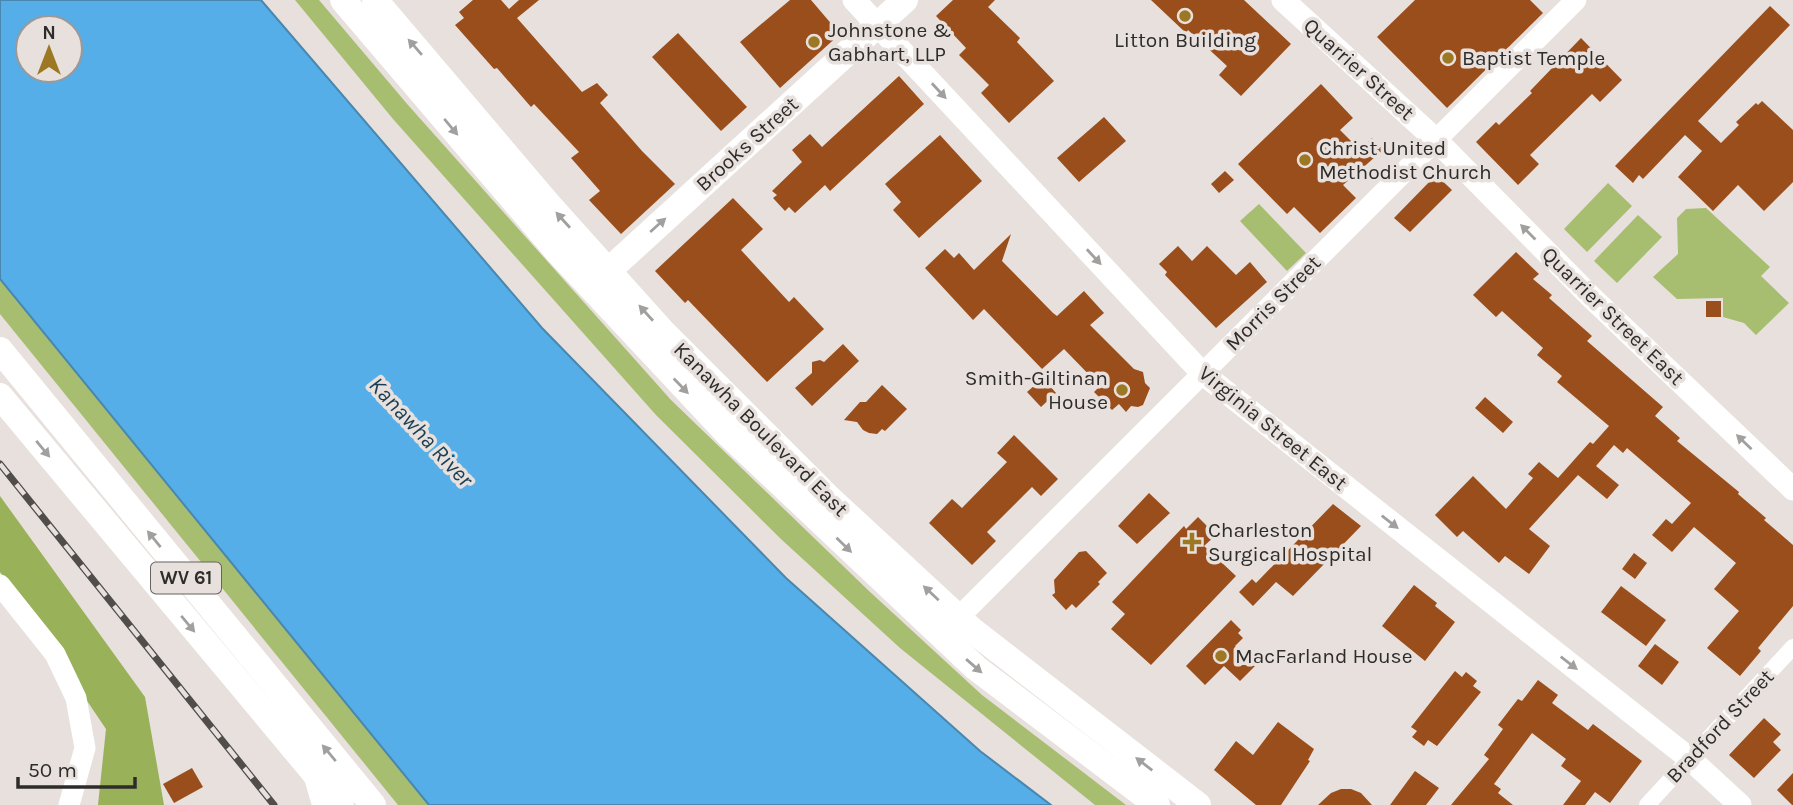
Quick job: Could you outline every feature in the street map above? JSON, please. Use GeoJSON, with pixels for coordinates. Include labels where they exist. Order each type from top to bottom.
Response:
{"type":"FeatureCollection","features":[{"type":"Feature","properties":{"kind":"main road","name":"Kanawha Boulevard East"},"geometry":{"type":"LineString","coordinates":[[343,0],[599,280]]}},
{"type":"Feature","properties":{"kind":"main road","name":"Kanawha Boulevard East"},"geometry":{"type":"LineString","coordinates":[[374,0],[599,280],[729,435],[949,627],[1198,805]]}},
{"type":"Feature","properties":{"kind":"main road","name":"Virginia Street East"},"geometry":{"type":"LineString","coordinates":[[854,0],[1202,373],[1690,760],[1740,805]]}},
{"type":"Feature","properties":{"kind":"main road","name":"Brooks Street"},"geometry":{"type":"LineString","coordinates":[[599,280],[905,0]]}},
{"type":"Feature","properties":{"kind":"main road","name":"Quarrier Street"},"geometry":{"type":"LineString","coordinates":[[1283,0],[1436,139]]}},
{"type":"Feature","properties":{"kind":"main road","name":"Quarrier Street East"},"geometry":{"type":"LineString","coordinates":[[1436,139],[1591,297],[1793,489]]}},
{"type":"Feature","properties":{"kind":"main road","name":"WV 61"},"geometry":{"type":"LineString","coordinates":[[0,350],[373,805]]}},
{"type":"Feature","properties":{"kind":"main road","name":"WV 61"},"geometry":{"type":"LineString","coordinates":[[0,396],[341,805]]}},
{"type":"Feature","properties":{"kind":"main road","name":"Kanawha Boulevard East"},"geometry":{"type":"LineString","coordinates":[[949,627],[976,668],[1157,805]]}},
{"type":"Feature","properties":{"kind":"street","name":"Morris Street"},"geometry":{"type":"LineString","coordinates":[[949,627],[1576,0]]}},
{"type":"Feature","properties":{"kind":"street"},"geometry":{"type":"LineString","coordinates":[[0,585],[55,654],[76,698],[85,748],[69,805]]}},
{"type":"Feature","properties":{"kind":"street","name":"Bradford Street"},"geometry":{"type":"LineString","coordinates":[[1647,805],[1793,647]]}},
{"type":"Feature","properties":{"kind":"street"},"geometry":{"type":"LineString","coordinates":[[308,765],[320,805]]}},
{"type":"Feature","properties":{"kind":"green space"},"geometry":{"type":"Polygon","coordinates":[[[295,0],[319,0],[408,105],[671,400],[869,591],[982,695],[1126,805],[1095,805],[900,648],[782,540],[656,415],[393,119],[295,0]]]}},
{"type":"Feature","properties":{"kind":"green space"},"geometry":{"type":"Polygon","coordinates":[[[1608,183],[1632,206],[1587,252],[1564,229],[1608,183]]]}},
{"type":"Feature","properties":{"kind":"green space"},"geometry":{"type":"Polygon","coordinates":[[[1259,204],[1306,253],[1287,271],[1240,221],[1259,204]]]}},
{"type":"Feature","properties":{"kind":"green space"},"geometry":{"type":"Polygon","coordinates":[[[1706,208],[1770,267],[1761,276],[1789,303],[1756,335],[1744,323],[1723,317],[1723,298],[1677,299],[1653,277],[1678,254],[1677,218],[1686,209],[1706,208]]]}},
{"type":"Feature","properties":{"kind":"green space"},"geometry":{"type":"Polygon","coordinates":[[[1638,215],[1662,237],[1617,283],[1594,261],[1638,215]]]}},
{"type":"Feature","properties":{"kind":"green space"},"geometry":{"type":"Polygon","coordinates":[[[0,279],[429,805],[398,805],[0,314],[0,279]]]}},
{"type":"Feature","properties":{"kind":"green space"},"geometry":{"type":"Polygon","coordinates":[[[0,496],[145,697],[164,805],[98,805],[106,729],[0,572],[0,496]]]}},
{"type":"Feature","properties":{"kind":"water","name":"Kanawha River"},"geometry":{"type":"Polygon","coordinates":[[[0,0],[261,0],[542,328],[786,578],[980,751],[1051,805],[429,805],[0,279],[0,0]]]}},
{"type":"Feature","properties":{"kind":"building"},"geometry":{"type":"Polygon","coordinates":[[[473,0],[501,0],[509,9],[519,0],[539,0],[517,18],[582,92],[597,83],[608,95],[600,103],[675,184],[621,234],[589,200],[600,191],[571,158],[579,152],[534,104],[531,107],[455,25],[464,18],[459,12],[473,0]]]}},
{"type":"Feature","properties":{"kind":"building"},"geometry":{"type":"Polygon","coordinates":[[[790,0],[811,0],[840,34],[780,88],[740,42],[790,0]]]}},
{"type":"Feature","properties":{"kind":"building"},"geometry":{"type":"Polygon","coordinates":[[[953,0],[995,0],[988,7],[1020,38],[1017,42],[1054,81],[1009,123],[981,93],[989,85],[959,55],[966,48],[936,16],[953,0]]]}},
{"type":"Feature","properties":{"kind":"building"},"geometry":{"type":"Polygon","coordinates":[[[1151,0],[1244,0],[1291,44],[1241,96],[1219,75],[1227,66],[1151,0]]]}},
{"type":"Feature","properties":{"kind":"building","name":"Baptist Temple"},"geometry":{"type":"Polygon","coordinates":[[[1415,0],[1530,0],[1543,13],[1447,108],[1377,37],[1415,0]]]}},
{"type":"Feature","properties":{"kind":"building"},"geometry":{"type":"Polygon","coordinates":[[[1770,6],[1790,25],[1698,121],[1721,143],[1739,125],[1736,122],[1756,103],[1758,105],[1762,101],[1793,130],[1793,182],[1764,211],[1738,185],[1713,211],[1678,177],[1702,151],[1685,135],[1643,179],[1639,175],[1633,183],[1615,166],[1770,6]]]}},
{"type":"Feature","properties":{"kind":"building"},"geometry":{"type":"Polygon","coordinates":[[[678,33],[747,107],[721,131],[652,57],[678,33]]]}},
{"type":"Feature","properties":{"kind":"building"},"geometry":{"type":"Polygon","coordinates":[[[1581,38],[1622,80],[1600,102],[1592,94],[1530,155],[1539,164],[1518,185],[1476,142],[1496,122],[1499,125],[1532,93],[1530,91],[1581,38]]]}},
{"type":"Feature","properties":{"kind":"building"},"geometry":{"type":"Polygon","coordinates":[[[899,76],[924,104],[830,191],[825,185],[795,213],[789,207],[785,211],[773,198],[777,195],[772,191],[802,162],[792,150],[810,134],[822,147],[899,76]]]}},
{"type":"Feature","properties":{"kind":"building","name":"Christ United Methodist Church"},"geometry":{"type":"Polygon","coordinates":[[[1321,84],[1353,118],[1340,130],[1360,150],[1372,138],[1383,150],[1343,185],[1356,198],[1320,233],[1294,207],[1287,214],[1238,164],[1321,84]]]}},
{"type":"Feature","properties":{"kind":"building"},"geometry":{"type":"Polygon","coordinates":[[[1104,117],[1126,141],[1079,182],[1057,158],[1104,117]]]}},
{"type":"Feature","properties":{"kind":"building"},"geometry":{"type":"Polygon","coordinates":[[[940,135],[982,181],[919,238],[893,210],[901,202],[885,184],[940,135]]]}},
{"type":"Feature","properties":{"kind":"building"},"geometry":{"type":"Polygon","coordinates":[[[1225,171],[1234,180],[1219,193],[1211,184],[1225,171]]]}},
{"type":"Feature","properties":{"kind":"building"},"geometry":{"type":"Polygon","coordinates":[[[1436,175],[1452,190],[1410,232],[1394,218],[1436,175]]]}},
{"type":"Feature","properties":{"kind":"building"},"geometry":{"type":"Polygon","coordinates":[[[733,198],[763,229],[741,250],[789,302],[794,297],[824,329],[767,382],[688,300],[685,303],[655,271],[733,198]]]}},
{"type":"Feature","properties":{"kind":"building"},"geometry":{"type":"Polygon","coordinates":[[[1011,234],[1002,261],[1053,313],[1057,316],[1084,291],[1104,313],[1090,325],[1134,369],[1143,372],[1145,383],[1150,388],[1143,405],[1131,406],[1126,412],[1119,404],[1112,410],[1094,392],[1100,386],[1064,349],[1042,369],[984,309],[973,320],[925,268],[945,249],[954,258],[959,253],[974,270],[1011,234]]]}},
{"type":"Feature","properties":{"kind":"building"},"geometry":{"type":"Polygon","coordinates":[[[1178,246],[1192,261],[1207,246],[1236,275],[1250,262],[1267,282],[1216,328],[1165,275],[1167,272],[1159,264],[1178,246]]]}},
{"type":"Feature","properties":{"kind":"building"},"geometry":{"type":"Polygon","coordinates":[[[1516,252],[1539,274],[1533,279],[1552,295],[1549,298],[1592,336],[1587,341],[1663,407],[1655,416],[1680,438],[1677,441],[1739,492],[1738,494],[1766,518],[1764,520],[1793,545],[1793,606],[1758,648],[1761,651],[1740,676],[1707,648],[1739,611],[1714,589],[1736,563],[1694,527],[1672,552],[1652,535],[1666,519],[1672,524],[1691,503],[1627,448],[1623,453],[1614,445],[1596,466],[1619,485],[1607,499],[1578,475],[1529,529],[1550,546],[1529,574],[1505,556],[1499,563],[1463,531],[1457,537],[1435,515],[1473,476],[1506,509],[1533,478],[1528,474],[1539,462],[1558,478],[1590,442],[1593,444],[1609,426],[1557,382],[1562,376],[1537,355],[1543,348],[1502,311],[1496,317],[1473,295],[1516,252]]]}},
{"type":"Feature","properties":{"kind":"building"},"geometry":{"type":"Polygon","coordinates":[[[1706,301],[1721,301],[1721,317],[1706,317],[1706,301]]]}},
{"type":"Feature","properties":{"kind":"building"},"geometry":{"type":"Polygon","coordinates":[[[843,344],[859,361],[812,406],[795,388],[812,373],[812,362],[824,362],[843,344]]]}},
{"type":"Feature","properties":{"kind":"building"},"geometry":{"type":"Polygon","coordinates":[[[1043,378],[1056,393],[1041,407],[1027,392],[1043,378]]]}},
{"type":"Feature","properties":{"kind":"building"},"geometry":{"type":"Polygon","coordinates":[[[882,385],[907,409],[885,431],[882,429],[877,434],[869,433],[857,422],[844,420],[860,402],[866,402],[882,385]]]}},
{"type":"Feature","properties":{"kind":"building"},"geometry":{"type":"Polygon","coordinates":[[[1485,397],[1513,422],[1503,433],[1475,408],[1485,397]]]}},
{"type":"Feature","properties":{"kind":"building"},"geometry":{"type":"Polygon","coordinates":[[[1014,435],[1058,479],[1041,496],[1032,487],[987,532],[996,541],[972,565],[929,523],[952,499],[962,508],[1007,462],[997,453],[1014,435]]]}},
{"type":"Feature","properties":{"kind":"building"},"geometry":{"type":"Polygon","coordinates":[[[1149,493],[1170,513],[1137,544],[1118,526],[1149,493]]]}},
{"type":"Feature","properties":{"kind":"building"},"geometry":{"type":"Polygon","coordinates":[[[1333,504],[1361,526],[1293,596],[1276,582],[1253,606],[1239,592],[1252,579],[1256,583],[1333,504]]]}},
{"type":"Feature","properties":{"kind":"building"},"geometry":{"type":"Polygon","coordinates":[[[1198,517],[1216,535],[1204,546],[1236,576],[1151,665],[1111,629],[1125,614],[1112,602],[1184,526],[1186,529],[1198,517]]]}},
{"type":"Feature","properties":{"kind":"building"},"geometry":{"type":"Polygon","coordinates":[[[1086,551],[1107,573],[1076,608],[1072,604],[1066,610],[1052,595],[1055,593],[1054,580],[1079,552],[1086,551]]]}},
{"type":"Feature","properties":{"kind":"building"},"geometry":{"type":"Polygon","coordinates":[[[1634,553],[1647,563],[1635,579],[1622,569],[1634,553]]]}},
{"type":"Feature","properties":{"kind":"building"},"geometry":{"type":"Polygon","coordinates":[[[1414,585],[1455,622],[1425,661],[1382,626],[1414,585]]]}},
{"type":"Feature","properties":{"kind":"building"},"geometry":{"type":"Polygon","coordinates":[[[1621,586],[1666,620],[1646,646],[1601,612],[1621,586]]]}},
{"type":"Feature","properties":{"kind":"building","name":"MacFarland House"},"geometry":{"type":"Polygon","coordinates":[[[1231,620],[1241,630],[1238,633],[1243,638],[1235,646],[1255,666],[1240,681],[1224,666],[1205,685],[1186,666],[1231,620]]]}},
{"type":"Feature","properties":{"kind":"building"},"geometry":{"type":"Polygon","coordinates":[[[1655,644],[1679,662],[1662,685],[1638,666],[1655,644]]]}},
{"type":"Feature","properties":{"kind":"building"},"geometry":{"type":"Polygon","coordinates":[[[1455,671],[1462,677],[1466,672],[1477,681],[1473,686],[1481,692],[1437,746],[1428,740],[1424,746],[1412,737],[1417,731],[1411,727],[1455,671]]]}},
{"type":"Feature","properties":{"kind":"building"},"geometry":{"type":"Polygon","coordinates":[[[1538,680],[1558,695],[1552,703],[1588,730],[1593,724],[1642,761],[1610,803],[1595,792],[1585,805],[1563,805],[1581,781],[1561,766],[1566,759],[1532,733],[1494,784],[1501,789],[1498,793],[1513,805],[1451,805],[1489,759],[1484,755],[1503,729],[1498,725],[1518,699],[1522,701],[1538,680]]]}},
{"type":"Feature","properties":{"kind":"building"},"geometry":{"type":"Polygon","coordinates":[[[1764,718],[1781,734],[1773,742],[1781,750],[1754,778],[1729,755],[1764,718]]]}},
{"type":"Feature","properties":{"kind":"building"},"geometry":{"type":"Polygon","coordinates":[[[1278,722],[1314,749],[1308,760],[1310,761],[1281,805],[1256,805],[1214,770],[1236,741],[1253,755],[1278,722]]]}},
{"type":"Feature","properties":{"kind":"building"},"geometry":{"type":"Polygon","coordinates":[[[192,768],[203,787],[174,803],[163,784],[192,768]]]}},
{"type":"Feature","properties":{"kind":"building"},"geometry":{"type":"Polygon","coordinates":[[[1415,771],[1439,788],[1426,805],[1390,805],[1415,771]]]}},
{"type":"Feature","properties":{"kind":"building"},"geometry":{"type":"Polygon","coordinates":[[[1793,773],[1793,805],[1792,805],[1777,790],[1793,773]]]}},
{"type":"Feature","properties":{"kind":"building"},"geometry":{"type":"Polygon","coordinates":[[[1341,789],[1361,793],[1372,805],[1318,805],[1331,793],[1341,789]]]}},
{"type":"Feature","properties":{"kind":"railway"},"geometry":{"type":"LineString","coordinates":[[0,464],[274,805]]}},
{"type":"Feature","properties":{"kind":"place","name":"Litton Building"},"geometry":{"type":"Point","coordinates":[1185,16]}},
{"type":"Feature","properties":{"kind":"place","name":"Johnstone & Gabhart, LLP"},"geometry":{"type":"Point","coordinates":[814,42]}},
{"type":"Feature","properties":{"kind":"place","name":"Baptist Temple"},"geometry":{"type":"Point","coordinates":[1448,58]}},
{"type":"Feature","properties":{"kind":"place","name":"Christ United Methodist Church"},"geometry":{"type":"Point","coordinates":[1305,160]}},
{"type":"Feature","properties":{"kind":"place","name":"Smith-Giltinan House"},"geometry":{"type":"Point","coordinates":[1122,390]}},
{"type":"Feature","properties":{"kind":"place","name":"Charleston Surgical Hospital"},"geometry":{"type":"Point","coordinates":[1192,542]}},
{"type":"Feature","properties":{"kind":"place","name":"MacFarland House"},"geometry":{"type":"Point","coordinates":[1221,656]}}]}
